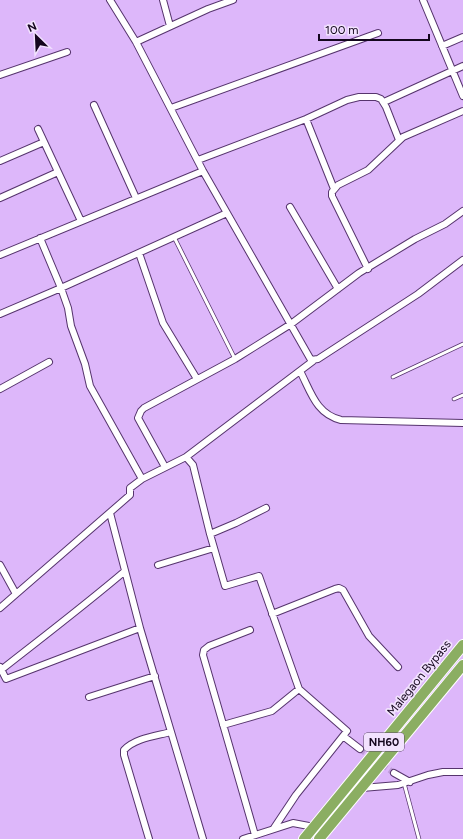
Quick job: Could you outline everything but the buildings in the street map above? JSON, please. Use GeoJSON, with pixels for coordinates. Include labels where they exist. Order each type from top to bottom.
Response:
{"type":"FeatureCollection","features":[{"type":"Feature","properties":{"kind":"highway","name":"Malegaon Bypass"},"geometry":{"type":"LineString","coordinates":[[304,839],[463,645]]}},
{"type":"Feature","properties":{"kind":"highway","name":"NH60"},"geometry":{"type":"LineString","coordinates":[[322,836],[463,665]]}},
{"type":"Feature","properties":{"kind":"street"},"geometry":{"type":"LineString","coordinates":[[110,0],[136,42],[227,213],[310,359],[313,361]]}},
{"type":"Feature","properties":{"kind":"street"},"geometry":{"type":"LineString","coordinates":[[163,0],[170,26]]}},
{"type":"Feature","properties":{"kind":"street"},"geometry":{"type":"LineString","coordinates":[[211,0],[213,8]]}},
{"type":"Feature","properties":{"kind":"street"},"geometry":{"type":"LineString","coordinates":[[136,42],[233,0]]}},
{"type":"Feature","properties":{"kind":"street"},"geometry":{"type":"LineString","coordinates":[[423,0],[463,96]]}},
{"type":"Feature","properties":{"kind":"street"},"geometry":{"type":"LineString","coordinates":[[171,108],[378,33]]}},
{"type":"Feature","properties":{"kind":"street"},"geometry":{"type":"LineString","coordinates":[[442,46],[463,37]]}},
{"type":"Feature","properties":{"kind":"street"},"geometry":{"type":"LineString","coordinates":[[0,75],[67,52]]}},
{"type":"Feature","properties":{"kind":"street"},"geometry":{"type":"LineString","coordinates":[[384,102],[463,66]]}},
{"type":"Feature","properties":{"kind":"street"},"geometry":{"type":"LineString","coordinates":[[198,160],[306,119],[353,98],[376,97],[381,99],[384,102],[399,140]]}},
{"type":"Feature","properties":{"kind":"street"},"geometry":{"type":"LineString","coordinates":[[94,105],[136,198]]}},
{"type":"Feature","properties":{"kind":"street"},"geometry":{"type":"LineString","coordinates":[[368,269],[332,196],[332,192],[334,189],[368,170],[399,140],[463,111]]}},
{"type":"Feature","properties":{"kind":"street"},"geometry":{"type":"LineString","coordinates":[[306,119],[334,189]]}},
{"type":"Feature","properties":{"kind":"street"},"geometry":{"type":"LineString","coordinates":[[38,129],[81,221]]}},
{"type":"Feature","properties":{"kind":"street"},"geometry":{"type":"LineString","coordinates":[[0,160],[44,142]]}},
{"type":"Feature","properties":{"kind":"street"},"geometry":{"type":"LineString","coordinates":[[0,255],[203,170]]}},
{"type":"Feature","properties":{"kind":"street"},"geometry":{"type":"LineString","coordinates":[[0,198],[58,172]]}},
{"type":"Feature","properties":{"kind":"street"},"geometry":{"type":"LineString","coordinates":[[290,207],[338,289]]}},
{"type":"Feature","properties":{"kind":"street"},"geometry":{"type":"LineString","coordinates":[[166,467],[138,418],[138,415],[144,408],[235,359],[291,324],[356,276],[414,239],[450,221],[463,211]]}},
{"type":"Feature","properties":{"kind":"street"},"geometry":{"type":"LineString","coordinates":[[0,314],[227,213]]}},
{"type":"Feature","properties":{"kind":"street"},"geometry":{"type":"LineString","coordinates":[[40,238],[68,308],[71,326],[85,364],[90,386],[142,479]]}},
{"type":"Feature","properties":{"kind":"street"},"geometry":{"type":"LineString","coordinates":[[139,253],[163,323],[197,379]]}},
{"type":"Feature","properties":{"kind":"street"},"geometry":{"type":"LineString","coordinates":[[0,608],[130,495],[130,488],[142,479],[186,457],[313,361],[418,294],[463,260]]}},
{"type":"Feature","properties":{"kind":"street"},"geometry":{"type":"LineString","coordinates":[[0,380],[1,388],[49,362]]}},
{"type":"Feature","properties":{"kind":"street"},"geometry":{"type":"LineString","coordinates":[[300,371],[316,403],[322,411],[332,418],[341,420],[463,422]]}},
{"type":"Feature","properties":{"kind":"street"},"geometry":{"type":"LineString","coordinates":[[186,457],[193,465],[210,534],[225,586],[259,576],[299,689],[347,731],[296,795],[274,828]]}},
{"type":"Feature","properties":{"kind":"street"},"geometry":{"type":"LineString","coordinates":[[210,534],[241,521],[266,508]]}},
{"type":"Feature","properties":{"kind":"street"},"geometry":{"type":"LineString","coordinates":[[110,513],[140,628],[203,839]]}},
{"type":"Feature","properties":{"kind":"street"},"geometry":{"type":"LineString","coordinates":[[158,565],[214,548]]}},
{"type":"Feature","properties":{"kind":"street"},"geometry":{"type":"LineString","coordinates":[[0,566],[16,594]]}},
{"type":"Feature","properties":{"kind":"street"},"geometry":{"type":"LineString","coordinates":[[125,571],[79,610],[59,623],[1,669],[6,679],[140,628]]}},
{"type":"Feature","properties":{"kind":"street"},"geometry":{"type":"LineString","coordinates":[[272,614],[339,588],[343,590],[367,632],[398,667]]}},
{"type":"Feature","properties":{"kind":"street"},"geometry":{"type":"LineString","coordinates":[[250,630],[209,646],[202,654],[255,835]]}},
{"type":"Feature","properties":{"kind":"street"},"geometry":{"type":"LineString","coordinates":[[89,697],[155,676]]}},
{"type":"Feature","properties":{"kind":"street"},"geometry":{"type":"LineString","coordinates":[[223,725],[272,711],[299,689]]}},
{"type":"Feature","properties":{"kind":"street"},"geometry":{"type":"LineString","coordinates":[[149,839],[124,755],[124,750],[129,745],[136,742],[171,732]]}},
{"type":"Feature","properties":{"kind":"street"},"geometry":{"type":"LineString","coordinates":[[343,736],[360,749]]}},
{"type":"Feature","properties":{"kind":"street"},"geometry":{"type":"LineString","coordinates":[[362,788],[407,782],[436,773],[463,772]]}},
{"type":"Feature","properties":{"kind":"street"},"geometry":{"type":"LineString","coordinates":[[394,773],[407,782]]}},
{"type":"Feature","properties":{"kind":"street"},"geometry":{"type":"LineString","coordinates":[[243,839],[293,823],[314,827],[322,836]]}},
{"type":"Feature","properties":{"kind":"lane"},"geometry":{"type":"LineString","coordinates":[[174,237],[235,359]]}},
{"type":"Feature","properties":{"kind":"lane"},"geometry":{"type":"LineString","coordinates":[[393,377],[463,344]]}},
{"type":"Feature","properties":{"kind":"lane"},"geometry":{"type":"LineString","coordinates":[[454,399],[463,396]]}},
{"type":"Feature","properties":{"kind":"lane"},"geometry":{"type":"LineString","coordinates":[[407,782],[419,839]]}},
{"type":"Feature","properties":{"kind":"tunnel"},"geometry":{"type":"LineString","coordinates":[[360,749],[394,773]]}}]}
